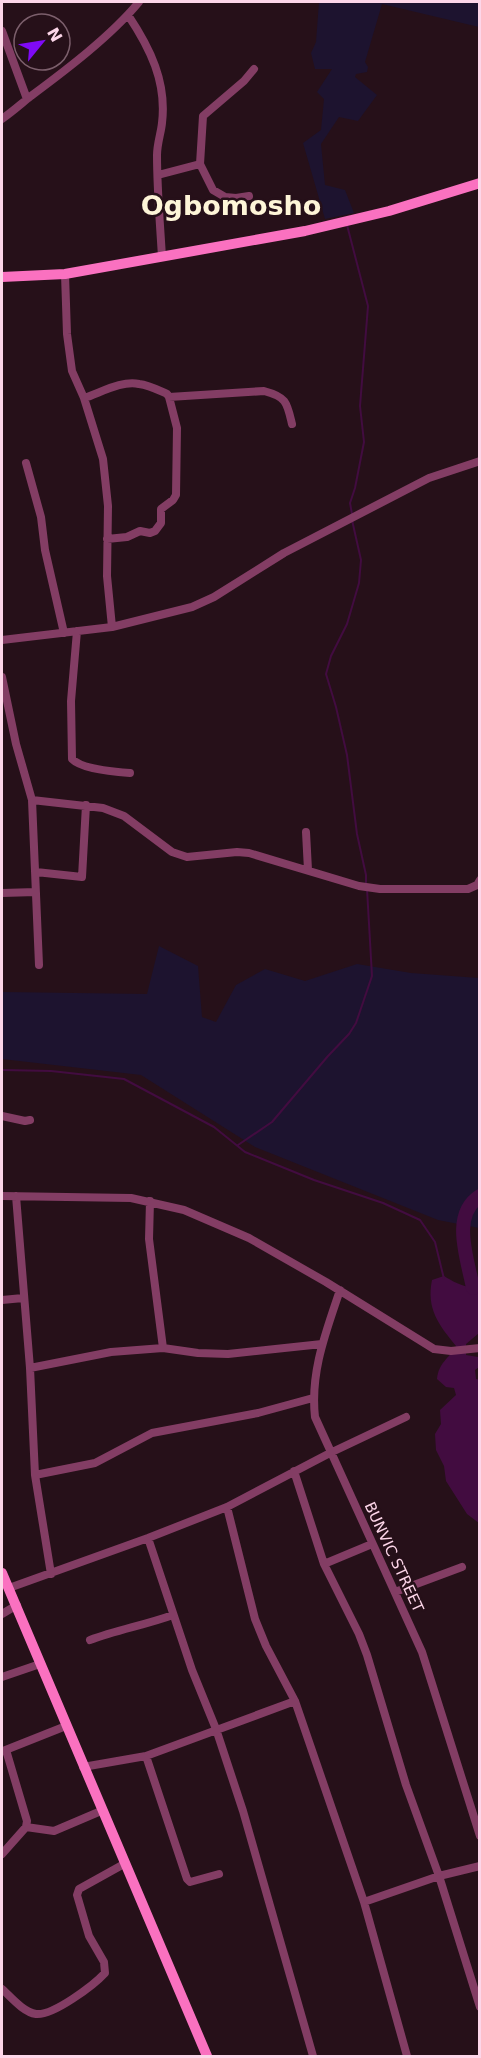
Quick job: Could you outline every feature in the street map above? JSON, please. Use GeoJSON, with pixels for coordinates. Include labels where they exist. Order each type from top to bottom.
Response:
{"type":"FeatureCollection","features":[{"type":"Feature","properties":{"kind":"main road"},"geometry":{"type":"LineString","coordinates":[[2,277],[65,274],[334,225],[480,183]]}},
{"type":"Feature","properties":{"kind":"main road"},"geometry":{"type":"LineString","coordinates":[[2,1573],[101,1811],[207,2056]]}},
{"type":"Feature","properties":{"kind":"street"},"geometry":{"type":"LineString","coordinates":[[2,119],[50,82],[128,15],[139,2]]}},
{"type":"Feature","properties":{"kind":"street"},"geometry":{"type":"LineString","coordinates":[[128,15],[146,42],[161,82],[162,123],[156,152],[162,257]]}},
{"type":"Feature","properties":{"kind":"street"},"geometry":{"type":"LineString","coordinates":[[2,31],[27,99]]}},
{"type":"Feature","properties":{"kind":"street"},"geometry":{"type":"LineString","coordinates":[[249,196],[225,197],[213,190],[200,164],[203,116],[244,81],[254,69]]}},
{"type":"Feature","properties":{"kind":"street"},"geometry":{"type":"LineString","coordinates":[[158,175],[200,164]]}},
{"type":"Feature","properties":{"kind":"street"},"geometry":{"type":"LineString","coordinates":[[65,274],[68,353],[72,371],[84,398],[103,459],[108,506],[107,576],[112,627]]}},
{"type":"Feature","properties":{"kind":"street"},"geometry":{"type":"LineString","coordinates":[[84,398],[128,383],[138,383],[167,394],[177,428],[176,495],[161,509],[161,523],[155,531],[150,533],[140,531],[127,537],[107,538]]}},
{"type":"Feature","properties":{"kind":"street"},"geometry":{"type":"LineString","coordinates":[[169,397],[264,391],[284,399],[292,424]]}},
{"type":"Feature","properties":{"kind":"street"},"geometry":{"type":"LineString","coordinates":[[2,640],[112,627],[192,608],[204,603],[272,560],[429,478],[480,461]]}},
{"type":"Feature","properties":{"kind":"street"},"geometry":{"type":"LineString","coordinates":[[26,463],[41,517],[45,550],[64,633]]}},
{"type":"Feature","properties":{"kind":"street"},"geometry":{"type":"LineString","coordinates":[[77,631],[70,701],[72,759],[93,767],[130,773]]}},
{"type":"Feature","properties":{"kind":"street"},"geometry":{"type":"LineString","coordinates":[[2,677],[15,744],[32,800],[39,965]]}},
{"type":"Feature","properties":{"kind":"street"},"geometry":{"type":"LineString","coordinates":[[32,800],[103,808],[123,816],[172,852],[187,857],[249,853],[359,886],[380,889],[468,889],[477,885],[480,880]]}},
{"type":"Feature","properties":{"kind":"street"},"geometry":{"type":"LineString","coordinates":[[36,872],[82,877],[86,805]]}},
{"type":"Feature","properties":{"kind":"street"},"geometry":{"type":"LineString","coordinates":[[306,832],[308,870]]}},
{"type":"Feature","properties":{"kind":"street"},"geometry":{"type":"LineString","coordinates":[[2,892],[36,892]]}},
{"type":"Feature","properties":{"kind":"street"},"geometry":{"type":"LineString","coordinates":[[2,1116],[30,1120]]}},
{"type":"Feature","properties":{"kind":"street"},"geometry":{"type":"LineString","coordinates":[[2,1196],[131,1198],[150,1200],[184,1210],[225,1226],[340,1290],[439,1351],[480,1348]]}},
{"type":"Feature","properties":{"kind":"street"},"geometry":{"type":"LineString","coordinates":[[15,1196],[30,1368],[35,1475],[51,1574]]}},
{"type":"Feature","properties":{"kind":"street"},"geometry":{"type":"LineString","coordinates":[[150,1200],[149,1239],[163,1348]]}},
{"type":"Feature","properties":{"kind":"street","name":"BUNVIC STREET"},"geometry":{"type":"LineString","coordinates":[[340,1290],[314,1377],[315,1417],[413,1630],[430,1674],[480,1836]]}},
{"type":"Feature","properties":{"kind":"street"},"geometry":{"type":"LineString","coordinates":[[2,1300],[23,1298]]}},
{"type":"Feature","properties":{"kind":"street"},"geometry":{"type":"LineString","coordinates":[[30,1368],[111,1352],[163,1348],[228,1354],[322,1344]]}},
{"type":"Feature","properties":{"kind":"street"},"geometry":{"type":"LineString","coordinates":[[35,1475],[95,1462],[152,1432],[258,1413],[313,1398]]}},
{"type":"Feature","properties":{"kind":"street"},"geometry":{"type":"LineString","coordinates":[[9,1588],[227,1507],[294,1471],[406,1417]]}},
{"type":"Feature","properties":{"kind":"street"},"geometry":{"type":"LineString","coordinates":[[294,1471],[324,1563],[359,1634],[406,1785],[439,1876],[480,2007]]}},
{"type":"Feature","properties":{"kind":"street"},"geometry":{"type":"LineString","coordinates":[[227,1507],[255,1619],[266,1646],[295,1701],[364,1902],[407,2056]]}},
{"type":"Feature","properties":{"kind":"street"},"geometry":{"type":"LineString","coordinates":[[148,1538],[192,1670],[216,1729],[243,1811],[313,2056]]}},
{"type":"Feature","properties":{"kind":"street"},"geometry":{"type":"LineString","coordinates":[[324,1563],[372,1544]]}},
{"type":"Feature","properties":{"kind":"street"},"geometry":{"type":"LineString","coordinates":[[395,1592],[462,1567]]}},
{"type":"Feature","properties":{"kind":"street"},"geometry":{"type":"LineString","coordinates":[[2,1614],[16,1605]]}},
{"type":"Feature","properties":{"kind":"street"},"geometry":{"type":"LineString","coordinates":[[90,1640],[173,1615]]}},
{"type":"Feature","properties":{"kind":"street"},"geometry":{"type":"LineString","coordinates":[[2,1677],[40,1664]]}},
{"type":"Feature","properties":{"kind":"street"},"geometry":{"type":"LineString","coordinates":[[83,1767],[146,1756],[295,1701]]}},
{"type":"Feature","properties":{"kind":"street"},"geometry":{"type":"LineString","coordinates":[[2,1854],[26,1827],[26,1816],[4,1751],[66,1726]]}},
{"type":"Feature","properties":{"kind":"street"},"geometry":{"type":"LineString","coordinates":[[146,1756],[187,1879],[190,1882],[219,1874]]}},
{"type":"Feature","properties":{"kind":"street"},"geometry":{"type":"LineString","coordinates":[[26,1827],[54,1831],[101,1811]]}},
{"type":"Feature","properties":{"kind":"street"},"geometry":{"type":"LineString","coordinates":[[2,1989],[23,2008],[34,2014],[42,2014],[95,1984],[105,1973],[104,1962],[89,1936],[77,1895],[79,1889],[124,1864]]}},
{"type":"Feature","properties":{"kind":"street"},"geometry":{"type":"LineString","coordinates":[[364,1902],[439,1876],[480,1866]]}},
{"type":"Feature","properties":{"kind":"shaded area"},"geometry":{"type":"Polygon","coordinates":[[[319,2],[480,2],[479,27],[382,4],[365,62],[368,67],[367,72],[356,74],[355,77],[377,95],[358,121],[339,117],[321,144],[325,185],[345,190],[354,213],[325,219],[303,143],[321,130],[324,99],[317,92],[332,69],[315,69],[311,53],[316,42],[319,2]]]}},
{"type":"Feature","properties":{"kind":"shaded area"},"geometry":{"type":"Polygon","coordinates":[[[159,946],[198,966],[202,1017],[216,1022],[236,985],[265,969],[305,981],[357,964],[411,973],[479,978],[479,1228],[438,1220],[255,1147],[141,1075],[2,1059],[2,992],[147,994],[159,946]]]}},
{"type":"Feature","properties":{"kind":"shaded area"},"geometry":{"type":"Polygon","coordinates":[[[444,1276],[465,1286],[479,1286],[479,1333],[466,1344],[466,1355],[478,1357],[479,1367],[475,1370],[476,1379],[480,1380],[479,1523],[467,1514],[446,1481],[444,1466],[436,1450],[435,1434],[441,1424],[440,1410],[456,1395],[454,1388],[446,1387],[437,1379],[442,1365],[456,1346],[439,1324],[432,1308],[432,1280],[444,1276]]]}},
{"type":"Feature","properties":{"kind":"waterway"},"geometry":{"type":"LineString","coordinates":[[347,225],[368,306],[360,406],[364,442],[350,503],[352,514]]}},
{"type":"Feature","properties":{"kind":"waterway"},"geometry":{"type":"LineString","coordinates":[[352,520],[361,560],[359,583],[347,624],[331,656],[326,674],[347,755],[366,883]]}},
{"type":"Feature","properties":{"kind":"waterway"},"geometry":{"type":"LineString","coordinates":[[238,1145],[272,1122],[356,1023],[372,976],[367,889]]}},
{"type":"Feature","properties":{"kind":"waterway"},"geometry":{"type":"LineString","coordinates":[[2,1070],[51,1071],[124,1079],[214,1127],[245,1152],[314,1180],[383,1203],[420,1220],[435,1242],[444,1279]]}},
{"type":"Feature","properties":{"kind":"waterway"},"geometry":{"type":"LineString","coordinates":[[473,1288],[465,1252],[463,1226],[471,1204],[480,1196]]}},
{"type":"Feature","properties":{"kind":"district","name":"Ogbomosho"},"geometry":{"type":"Point","coordinates":[231,206]}}]}
